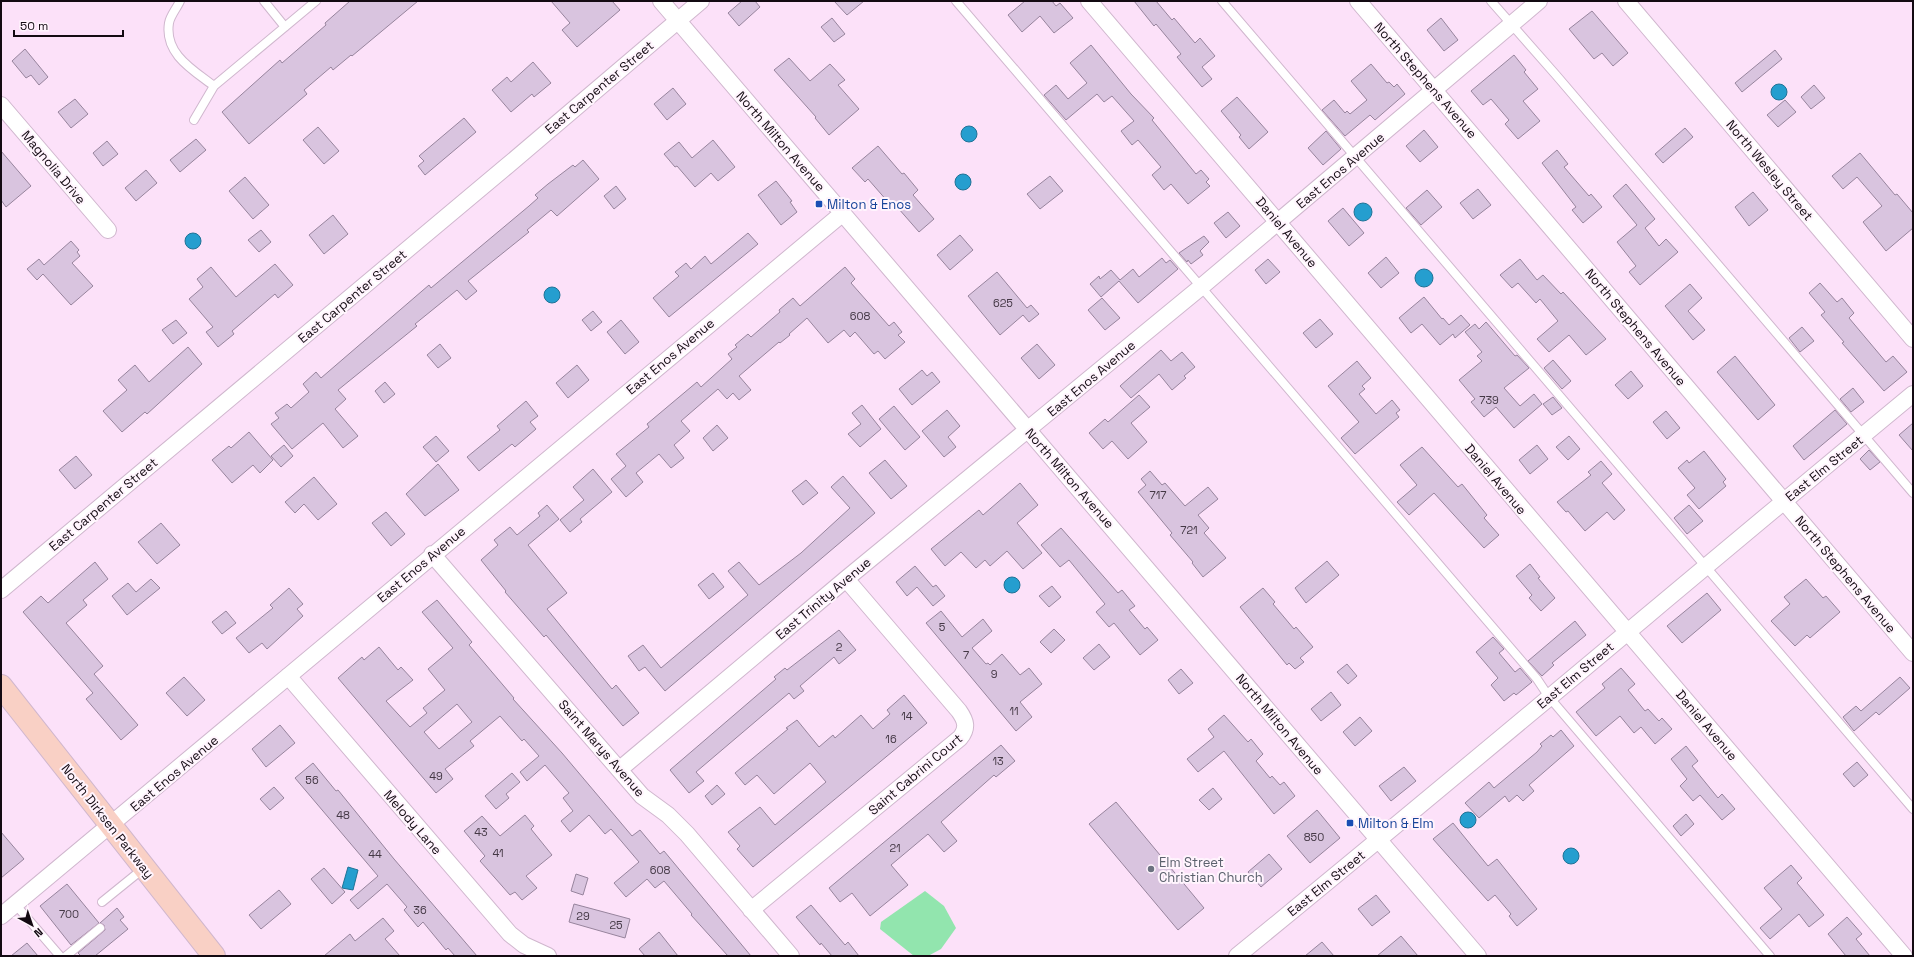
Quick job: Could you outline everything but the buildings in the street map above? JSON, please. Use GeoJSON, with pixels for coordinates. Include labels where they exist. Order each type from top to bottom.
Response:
{"type":"FeatureCollection","features":[{"type":"Feature","properties":{"kind":"main road","name":"North Dirksen Parkway"},"geometry":{"type":"LineString","coordinates":[[1,686],[214,956]]}},
{"type":"Feature","properties":{"kind":"street","name":"North Milton Avenue"},"geometry":{"type":"LineString","coordinates":[[661,1],[1478,956]]}},
{"type":"Feature","properties":{"kind":"street","name":"East Carpenter Street"},"geometry":{"type":"LineString","coordinates":[[1,590],[494,177],[701,1]]}},
{"type":"Feature","properties":{"kind":"street","name":"Daniel Avenue"},"geometry":{"type":"LineString","coordinates":[[1089,1],[1904,956]]}},
{"type":"Feature","properties":{"kind":"street","name":"North Stephens Avenue"},"geometry":{"type":"LineString","coordinates":[[1358,1],[1913,653]]}},
{"type":"Feature","properties":{"kind":"street","name":"East Enos Avenue"},"geometry":{"type":"LineString","coordinates":[[1028,429],[1201,287],[1539,1]]}},
{"type":"Feature","properties":{"kind":"street","name":"North Wesley Street"},"geometry":{"type":"LineString","coordinates":[[1626,1],[1913,339]]}},
{"type":"Feature","properties":{"kind":"street","name":"Magnolia Drive"},"geometry":{"type":"LineString","coordinates":[[1,105],[108,230]]}},
{"type":"Feature","properties":{"kind":"street","name":"East Enos Avenue"},"geometry":{"type":"LineString","coordinates":[[1,916],[432,554],[843,213]]}},
{"type":"Feature","properties":{"kind":"street","name":"East Elm Street"},"geometry":{"type":"LineString","coordinates":[[1237,956],[1379,840],[1784,500],[1913,394]]}},
{"type":"Feature","properties":{"kind":"street","name":"East Trinity Avenue"},"geometry":{"type":"LineString","coordinates":[[620,769],[846,579],[1028,429]]}},
{"type":"Feature","properties":{"kind":"street","name":"Saint Marys Avenue"},"geometry":{"type":"LineString","coordinates":[[432,554],[642,796],[668,815],[687,834],[791,956]]}},
{"type":"Feature","properties":{"kind":"street","name":"Saint Cabrini Court"},"geometry":{"type":"LineString","coordinates":[[752,910],[960,738],[965,732],[966,720],[959,711],[846,579]]}},
{"type":"Feature","properties":{"kind":"street","name":"Melody Lane"},"geometry":{"type":"LineString","coordinates":[[288,676],[510,934],[524,945],[548,956]]}},
{"type":"Feature","properties":{"kind":"lane"},"geometry":{"type":"LineString","coordinates":[[180,1],[169,22],[168,36],[174,51],[181,61],[214,86]]}},
{"type":"Feature","properties":{"kind":"lane"},"geometry":{"type":"LineString","coordinates":[[264,1],[285,26]]}},
{"type":"Feature","properties":{"kind":"lane"},"geometry":{"type":"LineString","coordinates":[[194,120],[214,86],[316,1]]}},
{"type":"Feature","properties":{"kind":"lane"},"geometry":{"type":"LineString","coordinates":[[956,1],[1537,679],[1549,697],[1770,956]]}},
{"type":"Feature","properties":{"kind":"lane"},"geometry":{"type":"LineString","coordinates":[[1222,1],[1913,808]]}},
{"type":"Feature","properties":{"kind":"lane"},"geometry":{"type":"LineString","coordinates":[[1491,1],[1913,493]]}},
{"type":"Feature","properties":{"kind":"lane"},"geometry":{"type":"LineString","coordinates":[[102,902],[144,868]]}},
{"type":"Feature","properties":{"kind":"lane"},"geometry":{"type":"LineString","coordinates":[[15,904],[60,956]]}},
{"type":"Feature","properties":{"kind":"lane"},"geometry":{"type":"LineString","coordinates":[[66,956],[100,928]]}},
{"type":"Feature","properties":{"kind":"green space"},"geometry":{"type":"Polygon","coordinates":[[[925,891],[944,906],[956,928],[941,949],[928,956],[914,956],[880,929],[881,922],[925,891]]]}},
{"type":"Feature","properties":{"kind":"water"},"geometry":{"type":"Polygon","coordinates":[[[1779,84],[1786,89],[1787,92],[1782,99],[1779,100],[1772,95],[1771,92],[1776,85],[1779,84]]]}},
{"type":"Feature","properties":{"kind":"water"},"geometry":{"type":"Polygon","coordinates":[[[969,126],[975,128],[977,134],[975,140],[969,142],[963,140],[961,134],[963,128],[969,126]]]}},
{"type":"Feature","properties":{"kind":"water"},"geometry":{"type":"Polygon","coordinates":[[[963,174],[969,176],[971,182],[969,188],[963,190],[957,188],[955,182],[957,176],[963,174]]]}},
{"type":"Feature","properties":{"kind":"water"},"geometry":{"type":"Polygon","coordinates":[[[1363,203],[1369,206],[1372,212],[1369,218],[1363,221],[1357,218],[1354,212],[1357,206],[1363,203]]]}},
{"type":"Feature","properties":{"kind":"water"},"geometry":{"type":"Polygon","coordinates":[[[193,233],[200,238],[201,241],[196,248],[193,249],[186,244],[185,241],[190,234],[193,233]]]}},
{"type":"Feature","properties":{"kind":"water"},"geometry":{"type":"Polygon","coordinates":[[[1424,269],[1430,272],[1433,278],[1430,284],[1424,287],[1418,284],[1415,278],[1418,272],[1424,269]]]}},
{"type":"Feature","properties":{"kind":"water"},"geometry":{"type":"Polygon","coordinates":[[[552,287],[559,292],[560,295],[555,302],[552,303],[545,298],[544,295],[549,288],[552,287]]]}},
{"type":"Feature","properties":{"kind":"water"},"geometry":{"type":"Polygon","coordinates":[[[1012,577],[1018,579],[1020,585],[1018,591],[1012,593],[1006,591],[1004,585],[1006,579],[1012,577]]]}},
{"type":"Feature","properties":{"kind":"water"},"geometry":{"type":"Polygon","coordinates":[[[1468,812],[1475,817],[1476,820],[1471,827],[1468,828],[1461,823],[1460,820],[1465,813],[1468,812]]]}},
{"type":"Feature","properties":{"kind":"water"},"geometry":{"type":"Polygon","coordinates":[[[1571,848],[1577,850],[1579,856],[1577,862],[1571,864],[1565,862],[1563,856],[1565,850],[1571,848]]]}},
{"type":"Feature","properties":{"kind":"water"},"geometry":{"type":"Polygon","coordinates":[[[348,867],[358,870],[353,890],[342,888],[348,867]]]}},
{"type":"Feature","properties":{"kind":"place","name":"Milton & Enos"},"geometry":{"type":"Point","coordinates":[819,204]}},
{"type":"Feature","properties":{"kind":"place","name":"Milton & Elm"},"geometry":{"type":"Point","coordinates":[1350,823]}},
{"type":"Feature","properties":{"kind":"place","name":"Elm Street Christian Church"},"geometry":{"type":"Point","coordinates":[1151,869]}}]}
